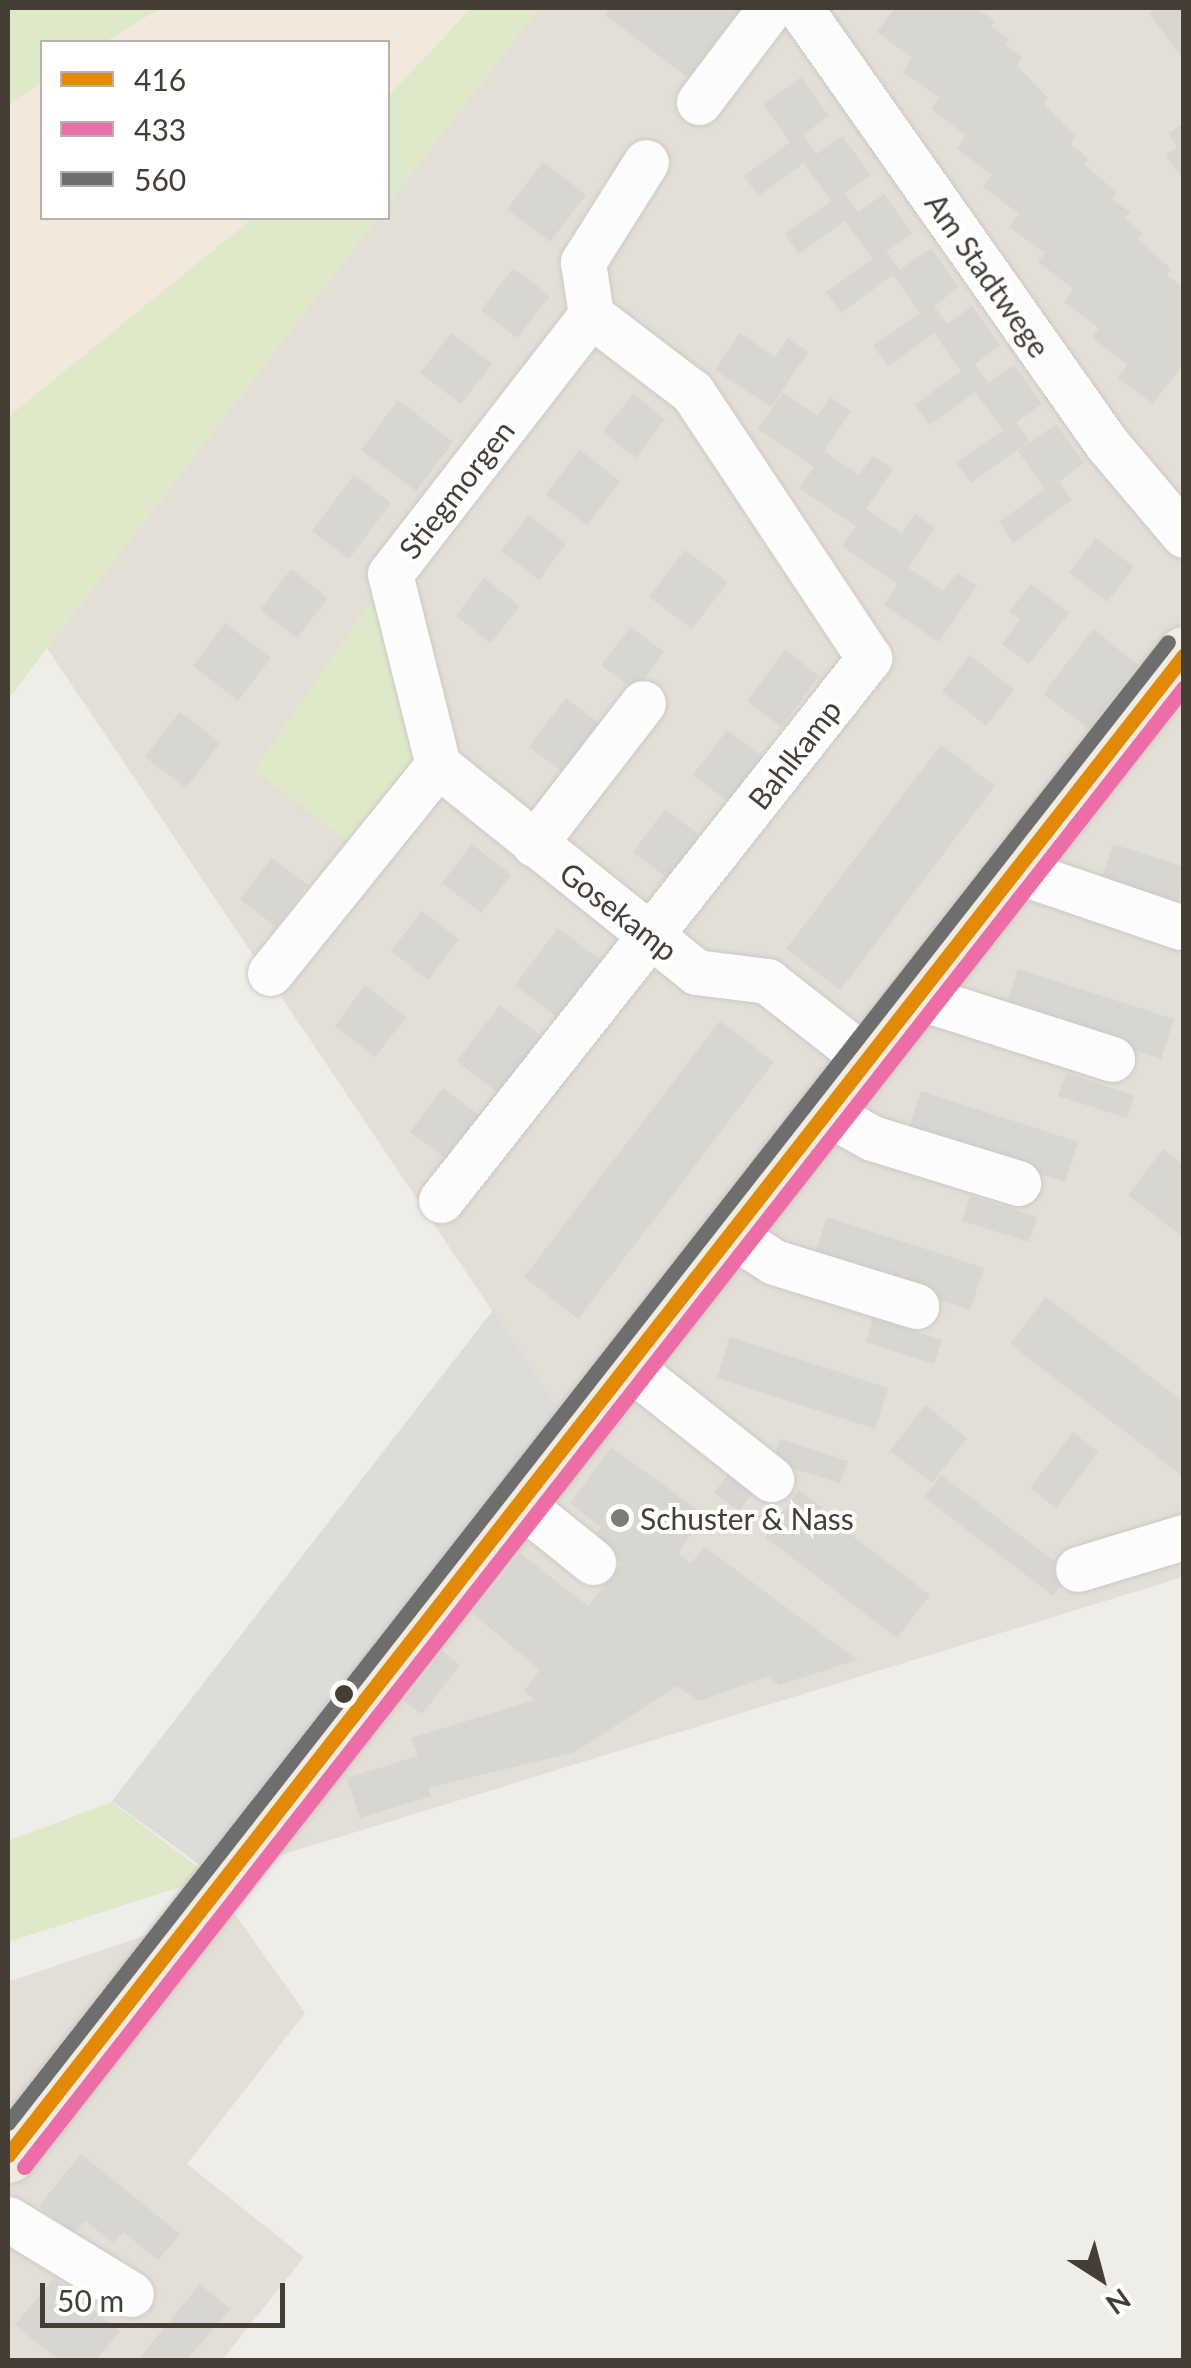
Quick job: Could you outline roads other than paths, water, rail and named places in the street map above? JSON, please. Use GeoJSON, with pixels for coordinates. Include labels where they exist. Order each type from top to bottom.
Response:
{"type":"FeatureCollection","features":[{"type":"Feature","properties":{"kind":"main road"},"geometry":{"type":"LineString","coordinates":[[8,2156],[726,1230],[1184,654]]}},
{"type":"Feature","properties":{"kind":"street"},"geometry":{"type":"LineString","coordinates":[[699,102],[770,8]]}},
{"type":"Feature","properties":{"kind":"street","name":"Am Stadtwege"},"geometry":{"type":"LineString","coordinates":[[800,8],[1106,444],[1184,535]]}},
{"type":"Feature","properties":{"kind":"street"},"geometry":{"type":"LineString","coordinates":[[591,315],[584,262],[646,162]]}},
{"type":"Feature","properties":{"kind":"street","name":"Stiegmorgen"},"geometry":{"type":"LineString","coordinates":[[438,765],[390,574],[591,315]]}},
{"type":"Feature","properties":{"kind":"street","name":"Bahlkamp"},"geometry":{"type":"LineString","coordinates":[[441,1200],[869,658],[692,392],[591,315]]}},
{"type":"Feature","properties":{"kind":"street"},"geometry":{"type":"LineString","coordinates":[[534,844],[642,703]]}},
{"type":"Feature","properties":{"kind":"street"},"geometry":{"type":"LineString","coordinates":[[270,973],[438,765]]}},
{"type":"Feature","properties":{"kind":"street","name":"Gosekamp"},"geometry":{"type":"LineString","coordinates":[[438,765],[696,972],[767,981],[864,1057]]}},
{"type":"Feature","properties":{"kind":"street"},"geometry":{"type":"LineString","coordinates":[[1010,869],[1180,927]]}},
{"type":"Feature","properties":{"kind":"street"},"geometry":{"type":"LineString","coordinates":[[912,995],[1112,1059]]}},
{"type":"Feature","properties":{"kind":"street"},"geometry":{"type":"LineString","coordinates":[[822,1110],[872,1138],[1018,1183]]}},
{"type":"Feature","properties":{"kind":"street"},"geometry":{"type":"LineString","coordinates":[[726,1230],[774,1262],[916,1306]]}},
{"type":"Feature","properties":{"kind":"street"},"geometry":{"type":"LineString","coordinates":[[623,1362],[771,1479]]}},
{"type":"Feature","properties":{"kind":"street"},"geometry":{"type":"LineString","coordinates":[[516,1500],[593,1562]]}},
{"type":"Feature","properties":{"kind":"street"},"geometry":{"type":"LineString","coordinates":[[1078,1569],[1184,1537]]}},
{"type":"Feature","properties":{"kind":"street"},"geometry":{"type":"LineString","coordinates":[[8,2219],[131,2294]]}},
{"type":"Feature","properties":{"kind":"place","name":"Schuster & Nass"},"geometry":{"type":"Point","coordinates":[620,1518]}}]}
